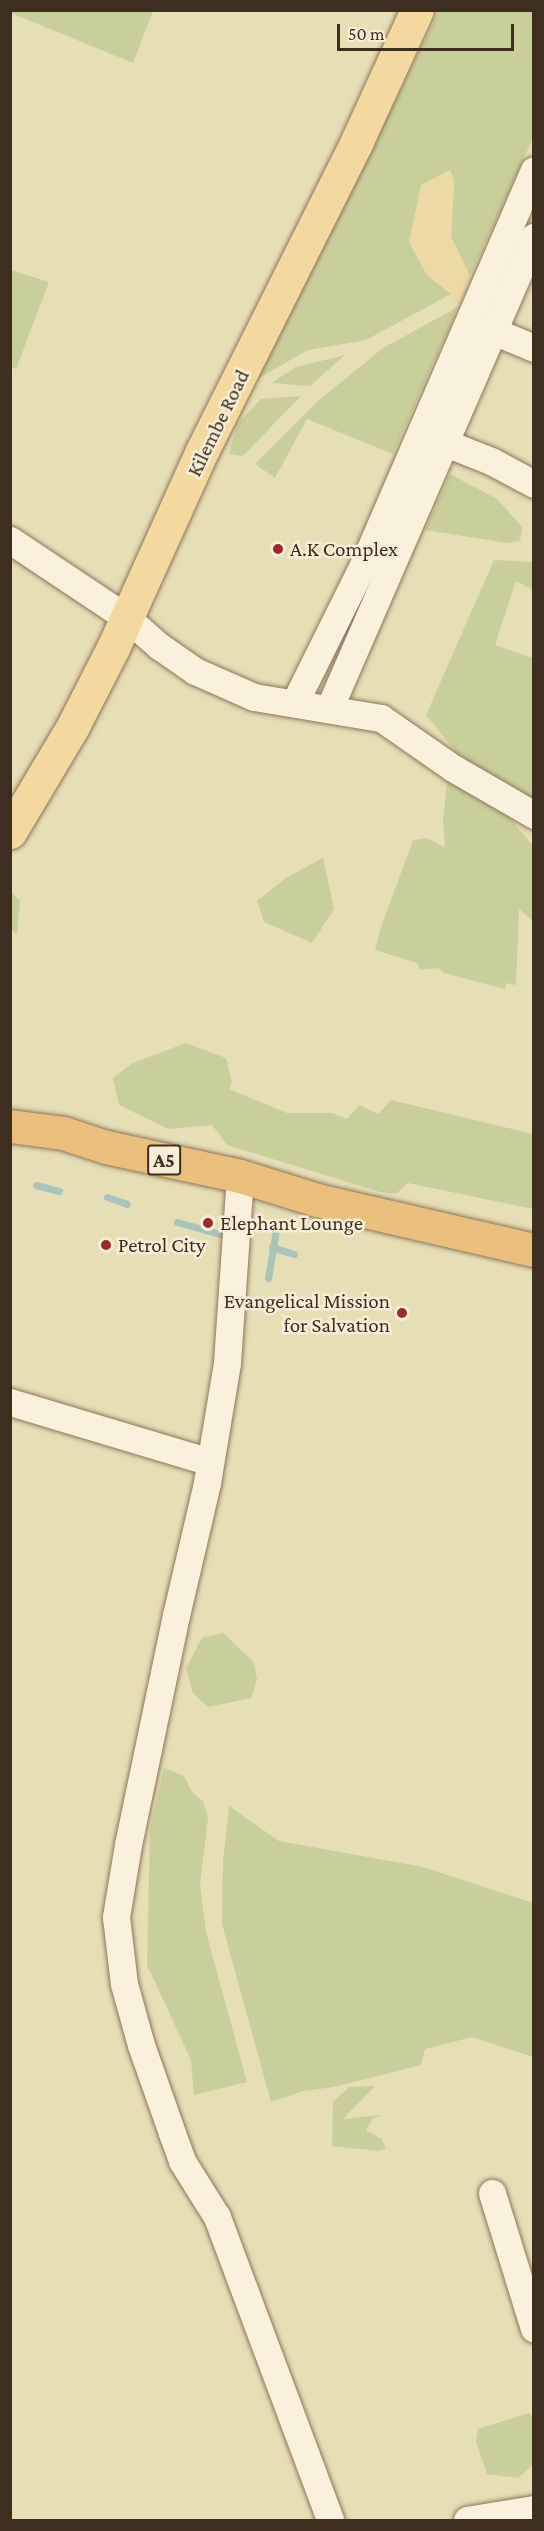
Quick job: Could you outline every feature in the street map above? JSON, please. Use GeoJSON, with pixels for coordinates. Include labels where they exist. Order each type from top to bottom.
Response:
{"type":"FeatureCollection","features":[{"type":"Feature","properties":{"kind":"highway","name":"A5"},"geometry":{"type":"LineString","coordinates":[[10,1126],[63,1133],[106,1147],[240,1176],[330,1203],[534,1250]]}},
{"type":"Feature","properties":{"kind":"main road","name":"Kilembe Road"},"geometry":{"type":"LineString","coordinates":[[10,832],[72,728],[127,618],[202,451],[357,141],[417,10]]}},
{"type":"Feature","properties":{"kind":"street"},"geometry":{"type":"LineString","coordinates":[[329,710],[534,170]]}},
{"type":"Feature","properties":{"kind":"street"},"geometry":{"type":"LineString","coordinates":[[295,702],[363,565],[493,331],[534,237]]}},
{"type":"Feature","properties":{"kind":"street"},"geometry":{"type":"LineString","coordinates":[[493,331],[534,348]]}},
{"type":"Feature","properties":{"kind":"street"},"geometry":{"type":"LineString","coordinates":[[430,441],[491,461],[534,484]]}},
{"type":"Feature","properties":{"kind":"street"},"geometry":{"type":"LineString","coordinates":[[10,540],[127,618],[159,646],[195,671],[254,697],[285,704],[295,702],[381,718],[453,768],[534,815]]}},
{"type":"Feature","properties":{"kind":"street"},"geometry":{"type":"LineString","coordinates":[[240,1176],[227,1363],[210,1462],[128,1845],[116,1917],[124,1984],[141,2045],[182,2161],[217,2217],[330,2520]]}},
{"type":"Feature","properties":{"kind":"street"},"geometry":{"type":"LineString","coordinates":[[10,1402],[210,1462]]}},
{"type":"Feature","properties":{"kind":"street"},"geometry":{"type":"LineString","coordinates":[[492,2193],[534,2329]]}},
{"type":"Feature","properties":{"kind":"street"},"geometry":{"type":"LineString","coordinates":[[467,2520],[534,2508]]}},
{"type":"Feature","properties":{"kind":"shaded area"},"geometry":{"type":"Polygon","coordinates":[[[11,11],[533,11],[533,2520],[11,2520],[11,11]]]}},
{"type":"Feature","properties":{"kind":"green space"},"geometry":{"type":"Polygon","coordinates":[[[11,10],[153,11],[133,63],[11,10]]]}},
{"type":"Feature","properties":{"kind":"green space"},"geometry":{"type":"Polygon","coordinates":[[[439,11],[533,11],[533,138],[470,276],[451,237],[454,181],[450,170],[427,275],[451,294],[366,340],[308,350],[257,379],[439,11]]]}},
{"type":"Feature","properties":{"kind":"green space"},"geometry":{"type":"Polygon","coordinates":[[[11,270],[49,282],[16,369],[11,366],[11,270]]]}},
{"type":"Feature","properties":{"kind":"green space"},"geometry":{"type":"Polygon","coordinates":[[[458,307],[393,454],[307,419],[275,478],[255,464],[319,400],[383,348],[458,307]]]}},
{"type":"Feature","properties":{"kind":"green space"},"geometry":{"type":"Polygon","coordinates":[[[345,355],[310,386],[271,383],[296,367],[345,355]]]}},
{"type":"Feature","properties":{"kind":"green space"},"geometry":{"type":"Polygon","coordinates":[[[301,396],[243,456],[229,454],[237,424],[261,399],[301,396]]]}},
{"type":"Feature","properties":{"kind":"green space"},"geometry":{"type":"Polygon","coordinates":[[[450,474],[497,499],[522,527],[520,541],[508,543],[425,530],[450,474]]]}},
{"type":"Feature","properties":{"kind":"green space"},"geometry":{"type":"Polygon","coordinates":[[[494,560],[533,562],[533,590],[516,581],[495,645],[533,658],[533,813],[459,756],[426,715],[494,560]]]}},
{"type":"Feature","properties":{"kind":"green space"},"geometry":{"type":"Polygon","coordinates":[[[448,776],[500,806],[533,846],[533,921],[519,909],[516,985],[506,983],[505,989],[444,973],[438,968],[420,970],[417,963],[375,950],[380,930],[413,840],[427,838],[445,847],[443,819],[448,776]]]}},
{"type":"Feature","properties":{"kind":"green space"},"geometry":{"type":"Polygon","coordinates":[[[323,858],[334,909],[312,943],[264,922],[257,901],[286,878],[323,858]]]}},
{"type":"Feature","properties":{"kind":"green space"},"geometry":{"type":"Polygon","coordinates":[[[10,891],[20,901],[17,934],[11,930],[10,891]]]}},
{"type":"Feature","properties":{"kind":"green space"},"geometry":{"type":"Polygon","coordinates":[[[186,1043],[226,1058],[232,1082],[229,1089],[287,1113],[332,1113],[347,1119],[359,1105],[378,1114],[391,1100],[533,1134],[533,1209],[408,1183],[396,1194],[380,1192],[227,1145],[212,1125],[168,1129],[119,1105],[113,1078],[133,1063],[186,1043]]]}},
{"type":"Feature","properties":{"kind":"green space"},"geometry":{"type":"Polygon","coordinates":[[[223,1633],[254,1662],[257,1680],[251,1698],[208,1707],[193,1693],[186,1668],[202,1638],[223,1633]]]}},
{"type":"Feature","properties":{"kind":"green space"},"geometry":{"type":"Polygon","coordinates":[[[164,1768],[184,1776],[192,1792],[203,1801],[208,1817],[200,1885],[206,1932],[247,2082],[194,2095],[191,2060],[147,1965],[150,1829],[164,1768]]]}},
{"type":"Feature","properties":{"kind":"green space"},"geometry":{"type":"Polygon","coordinates":[[[229,1806],[279,1841],[423,1867],[533,1903],[533,2057],[472,2037],[425,2049],[421,2065],[334,2087],[303,2091],[271,2102],[222,1924],[223,1861],[229,1806]]]}},
{"type":"Feature","properties":{"kind":"green space"},"geometry":{"type":"Polygon","coordinates":[[[375,2086],[343,2119],[381,2115],[372,2119],[366,2131],[381,2138],[386,2148],[379,2151],[332,2146],[333,2102],[349,2087],[375,2086]]]}},
{"type":"Feature","properties":{"kind":"green space"},"geometry":{"type":"Polygon","coordinates":[[[529,2413],[533,2417],[533,2465],[518,2478],[487,2474],[476,2442],[478,2429],[529,2413]]]}},
{"type":"Feature","properties":{"kind":"sand"},"geometry":{"type":"Polygon","coordinates":[[[450,170],[454,181],[451,237],[470,276],[458,307],[451,294],[427,275],[409,242],[421,185],[450,170]]]}},
{"type":"Feature","properties":{"kind":"waterway"},"geometry":{"type":"LineString","coordinates":[[36,1185],[59,1191]]}},
{"type":"Feature","properties":{"kind":"waterway"},"geometry":{"type":"LineString","coordinates":[[107,1197],[127,1204]]}},
{"type":"Feature","properties":{"kind":"waterway"},"geometry":{"type":"LineString","coordinates":[[177,1222],[220,1234]]}},
{"type":"Feature","properties":{"kind":"waterway"},"geometry":{"type":"LineString","coordinates":[[268,1278],[277,1224]]}},
{"type":"Feature","properties":{"kind":"waterway"},"geometry":{"type":"LineString","coordinates":[[272,1247],[294,1254]]}},
{"type":"Feature","properties":{"kind":"place","name":"A.K Complex"},"geometry":{"type":"Point","coordinates":[278,549]}},
{"type":"Feature","properties":{"kind":"place","name":"Elephant Lounge"},"geometry":{"type":"Point","coordinates":[208,1223]}},
{"type":"Feature","properties":{"kind":"place","name":"Petrol City"},"geometry":{"type":"Point","coordinates":[106,1245]}},
{"type":"Feature","properties":{"kind":"place","name":"Evangelical Mission for Salvation"},"geometry":{"type":"Point","coordinates":[402,1313]}}]}
